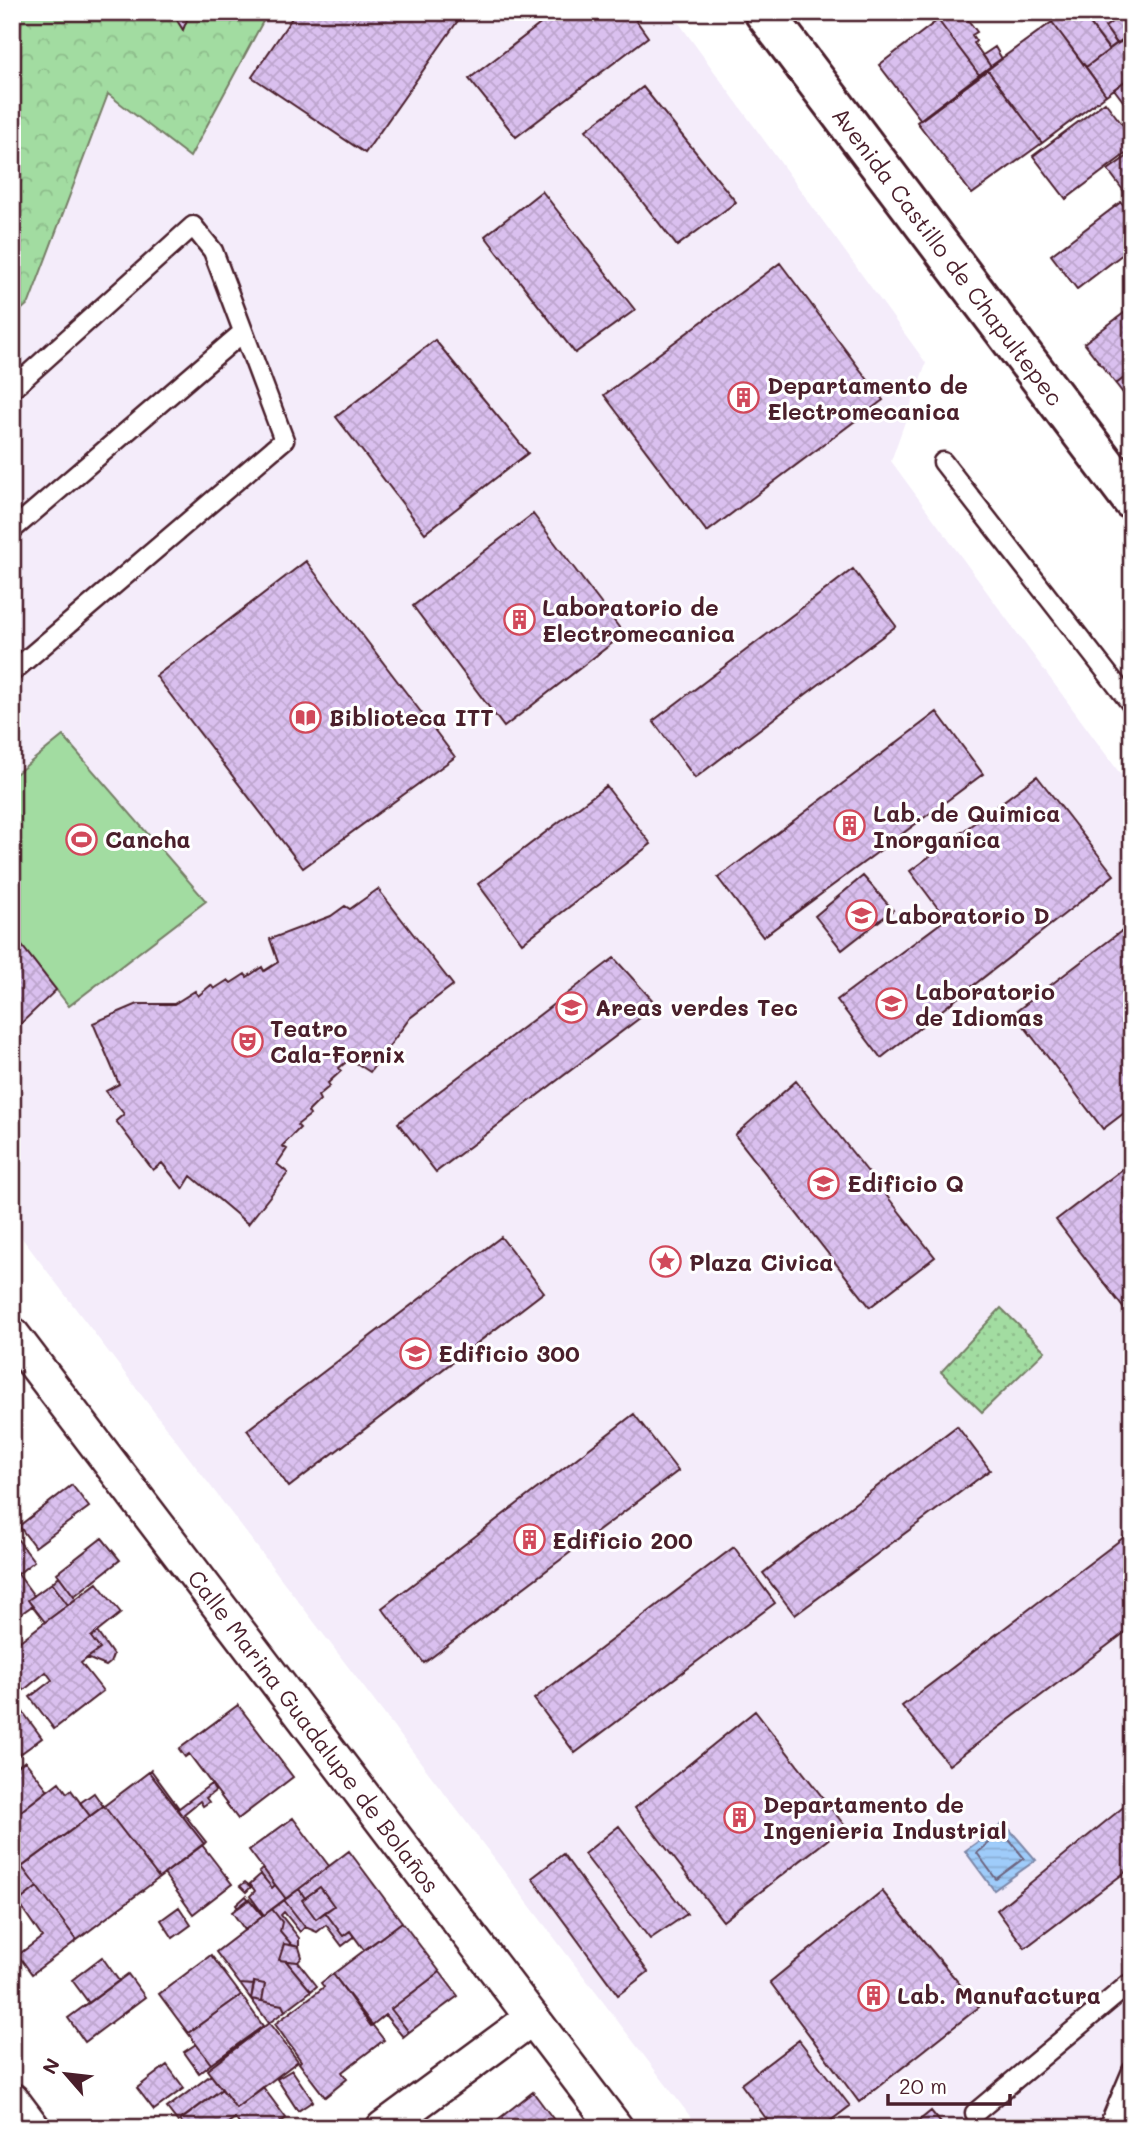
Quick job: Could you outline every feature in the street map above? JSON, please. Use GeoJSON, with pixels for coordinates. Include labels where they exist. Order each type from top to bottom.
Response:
{"type":"FeatureCollection","features":[{"type":"Feature","properties":{"kind":"main road","name":"Avenida Castillo de Chapultepec"},"geometry":{"type":"LineString","coordinates":[[764,12],[1131,497]]}},
{"type":"Feature","properties":{"kind":"street","name":"Calle Marina Guadalupe de Bolaños"},"geometry":{"type":"LineString","coordinates":[[13,1336],[616,2128]]}},
{"type":"Feature","properties":{"kind":"street"},"geometry":{"type":"LineString","coordinates":[[383,2128],[533,2018]]}},
{"type":"Feature","properties":{"kind":"street"},"geometry":{"type":"LineString","coordinates":[[12,2100],[33,2128]]}},
{"type":"Feature","properties":{"kind":"lane"},"geometry":{"type":"LineString","coordinates":[[12,389],[193,226],[213,251],[284,440],[12,672]]}},
{"type":"Feature","properties":{"kind":"lane"},"geometry":{"type":"LineString","coordinates":[[12,530],[243,331]]}},
{"type":"Feature","properties":{"kind":"lane"},"geometry":{"type":"LineString","coordinates":[[943,462],[1132,705]]}},
{"type":"Feature","properties":{"kind":"lane"},"geometry":{"type":"LineString","coordinates":[[975,2113],[1132,1984]]}},
{"type":"Feature","properties":{"kind":"lane"},"geometry":{"type":"LineString","coordinates":[[1108,2128],[1132,2071]]}},
{"type":"Feature","properties":{"kind":"shaded area","name":"Areas verdes Tec"},"geometry":{"type":"Polygon","coordinates":[[[12,12],[671,12],[926,363],[891,461],[1132,790],[1132,2128],[699,2128],[12,1225],[12,12]]]}},
{"type":"Feature","properties":{"kind":"green space"},"geometry":{"type":"Polygon","coordinates":[[[12,12],[268,12],[190,157],[108,94],[29,303],[12,318],[12,12]]]}},
{"type":"Feature","properties":{"kind":"green space","name":"Cancha"},"geometry":{"type":"Polygon","coordinates":[[[63,736],[206,901],[69,1006],[12,933],[12,777],[63,736]]]}},
{"type":"Feature","properties":{"kind":"green space"},"geometry":{"type":"Polygon","coordinates":[[[1001,1308],[1045,1351],[982,1412],[941,1372],[1001,1308]]]}},
{"type":"Feature","properties":{"kind":"water"},"geometry":{"type":"Polygon","coordinates":[[[1004,1823],[1036,1860],[994,1890],[965,1851],[1004,1823]]]}},
{"type":"Feature","properties":{"kind":"building"},"geometry":{"type":"Polygon","coordinates":[[[174,12],[190,12],[183,30],[178,22],[174,12]]]}},
{"type":"Feature","properties":{"kind":"building"},"geometry":{"type":"Polygon","coordinates":[[[296,12],[464,12],[365,153],[252,77],[296,12]]]}},
{"type":"Feature","properties":{"kind":"building"},"geometry":{"type":"Polygon","coordinates":[[[556,12],[630,12],[648,37],[516,137],[469,79],[556,12]]]}},
{"type":"Feature","properties":{"kind":"building"},"geometry":{"type":"Polygon","coordinates":[[[949,12],[962,12],[977,32],[972,35],[976,41],[974,43],[991,67],[980,76],[938,20],[949,12]]]}},
{"type":"Feature","properties":{"kind":"building"},"geometry":{"type":"Polygon","coordinates":[[[1065,12],[1081,12],[1109,50],[1086,67],[1052,22],[1065,12]]]}},
{"type":"Feature","properties":{"kind":"building"},"geometry":{"type":"Polygon","coordinates":[[[1081,12],[1125,12],[1105,27],[1117,43],[1109,49],[1081,12]]]}},
{"type":"Feature","properties":{"kind":"building"},"geometry":{"type":"Polygon","coordinates":[[[1125,12],[1132,12],[1132,36],[1117,44],[1105,27],[1125,12]]]}},
{"type":"Feature","properties":{"kind":"building"},"geometry":{"type":"Polygon","coordinates":[[[938,20],[980,76],[921,120],[879,65],[938,20]]]}},
{"type":"Feature","properties":{"kind":"building"},"geometry":{"type":"Polygon","coordinates":[[[1052,22],[1106,95],[1042,143],[987,69],[1052,22]]]}},
{"type":"Feature","properties":{"kind":"building"},"geometry":{"type":"Polygon","coordinates":[[[1123,39],[1132,49],[1132,76],[1106,95],[1086,67],[1123,39]]]}},
{"type":"Feature","properties":{"kind":"building"},"geometry":{"type":"Polygon","coordinates":[[[995,47],[1002,59],[991,67],[983,55],[995,47]]]}},
{"type":"Feature","properties":{"kind":"building"},"geometry":{"type":"Polygon","coordinates":[[[987,69],[1042,143],[972,194],[917,122],[987,69]]]}},
{"type":"Feature","properties":{"kind":"building"},"geometry":{"type":"Polygon","coordinates":[[[1132,76],[1132,113],[1114,89],[1132,76]]]}},
{"type":"Feature","properties":{"kind":"building"},"geometry":{"type":"Polygon","coordinates":[[[643,87],[736,202],[677,246],[586,130],[643,87]]]}},
{"type":"Feature","properties":{"kind":"building"},"geometry":{"type":"Polygon","coordinates":[[[1105,102],[1132,137],[1132,149],[1066,199],[1033,156],[1105,102]]]}},
{"type":"Feature","properties":{"kind":"building"},"geometry":{"type":"Polygon","coordinates":[[[1132,153],[1132,190],[1126,194],[1108,170],[1132,153]]]}},
{"type":"Feature","properties":{"kind":"building"},"geometry":{"type":"Polygon","coordinates":[[[542,191],[635,310],[575,353],[485,236],[542,191]]]}},
{"type":"Feature","properties":{"kind":"building"},"geometry":{"type":"Polygon","coordinates":[[[1121,202],[1132,216],[1132,247],[1077,289],[1051,255],[1121,202]]]}},
{"type":"Feature","properties":{"kind":"building","name":"Departamento de Electromecanica"},"geometry":{"type":"Polygon","coordinates":[[[780,263],[883,400],[707,532],[604,395],[780,263]]]}},
{"type":"Feature","properties":{"kind":"building"},"geometry":{"type":"Polygon","coordinates":[[[1132,307],[1132,372],[1116,384],[1084,343],[1132,307]]]}},
{"type":"Feature","properties":{"kind":"building"},"geometry":{"type":"Polygon","coordinates":[[[435,340],[528,453],[425,533],[336,417],[435,340]]]}},
{"type":"Feature","properties":{"kind":"building"},"geometry":{"type":"Polygon","coordinates":[[[1132,372],[1132,405],[1116,384],[1132,372]]]}},
{"type":"Feature","properties":{"kind":"building","name":"Laboratorio de Electromecanica"},"geometry":{"type":"Polygon","coordinates":[[[533,514],[624,634],[504,727],[413,606],[533,514]]]}},
{"type":"Feature","properties":{"kind":"building","name":"Biblioteca ITT"},"geometry":{"type":"Polygon","coordinates":[[[306,561],[455,757],[303,868],[156,676],[306,561]]]}},
{"type":"Feature","properties":{"kind":"building"},"geometry":{"type":"Polygon","coordinates":[[[853,569],[896,626],[695,778],[653,721],[853,569]]]}},
{"type":"Feature","properties":{"kind":"building","name":"Lab. de Quimica Inorganica"},"geometry":{"type":"Polygon","coordinates":[[[937,712],[983,774],[763,937],[718,878],[937,712]]]}},
{"type":"Feature","properties":{"kind":"building"},"geometry":{"type":"Polygon","coordinates":[[[1037,776],[1114,875],[881,1058],[837,1000],[946,919],[910,871],[1037,776]]]}},
{"type":"Feature","properties":{"kind":"building"},"geometry":{"type":"Polygon","coordinates":[[[606,786],[651,844],[522,943],[478,884],[606,786]]]}},
{"type":"Feature","properties":{"kind":"building","name":"Laboratorio D"},"geometry":{"type":"Polygon","coordinates":[[[863,876],[893,910],[842,950],[815,916],[863,876]]]}},
{"type":"Feature","properties":{"kind":"building","name":"Teatro Cala-Fornix"},"geometry":{"type":"Polygon","coordinates":[[[378,889],[453,985],[410,1018],[370,1072],[350,1059],[339,1068],[341,1071],[328,1083],[330,1086],[318,1096],[320,1100],[308,1112],[310,1115],[297,1125],[300,1128],[282,1146],[287,1149],[277,1164],[288,1173],[248,1224],[191,1176],[183,1189],[162,1163],[153,1170],[116,1121],[124,1114],[106,1091],[119,1084],[93,1023],[138,1004],[174,1004],[195,991],[198,996],[211,985],[214,989],[228,980],[231,983],[245,974],[247,977],[262,967],[264,971],[278,962],[270,939],[331,916],[345,906],[350,909],[378,889]]]}},
{"type":"Feature","properties":{"kind":"building"},"geometry":{"type":"Polygon","coordinates":[[[1132,923],[1132,1107],[1103,1129],[1014,1013],[1132,923]]]}},
{"type":"Feature","properties":{"kind":"building"},"geometry":{"type":"Polygon","coordinates":[[[12,933],[56,990],[12,1032],[12,933]]]}},
{"type":"Feature","properties":{"kind":"building"},"geometry":{"type":"Polygon","coordinates":[[[614,958],[657,1005],[436,1172],[398,1123],[614,958]]]}},
{"type":"Feature","properties":{"kind":"building"},"geometry":{"type":"Polygon","coordinates":[[[796,1081],[935,1257],[870,1307],[735,1135],[796,1081]]]}},
{"type":"Feature","properties":{"kind":"building"},"geometry":{"type":"Polygon","coordinates":[[[1132,1162],[1132,1318],[1131,1318],[1056,1220],[1132,1162]]]}},
{"type":"Feature","properties":{"kind":"building","name":"Edificio 300"},"geometry":{"type":"Polygon","coordinates":[[[501,1237],[544,1292],[289,1487],[247,1430],[501,1237]]]}},
{"type":"Feature","properties":{"kind":"building","name":"Edificio 200"},"geometry":{"type":"Polygon","coordinates":[[[634,1414],[678,1471],[424,1663],[382,1608],[634,1414]]]}},
{"type":"Feature","properties":{"kind":"building"},"geometry":{"type":"Polygon","coordinates":[[[957,1426],[990,1470],[795,1615],[763,1573],[957,1426]]]}},
{"type":"Feature","properties":{"kind":"building"},"geometry":{"type":"Polygon","coordinates":[[[72,1485],[89,1507],[35,1547],[19,1526],[72,1485]]]}},
{"type":"Feature","properties":{"kind":"building"},"geometry":{"type":"Polygon","coordinates":[[[1132,1531],[1132,1627],[949,1765],[902,1706],[1132,1531]]]}},
{"type":"Feature","properties":{"kind":"building"},"geometry":{"type":"Polygon","coordinates":[[[12,1532],[34,1561],[18,1574],[34,1596],[28,1600],[32,1606],[12,1620],[12,1532]]]}},
{"type":"Feature","properties":{"kind":"building"},"geometry":{"type":"Polygon","coordinates":[[[102,1538],[120,1560],[74,1596],[57,1573],[102,1538]]]}},
{"type":"Feature","properties":{"kind":"building"},"geometry":{"type":"Polygon","coordinates":[[[734,1547],[775,1603],[575,1753],[534,1699],[734,1547]]]}},
{"type":"Feature","properties":{"kind":"building"},"geometry":{"type":"Polygon","coordinates":[[[59,1576],[76,1599],[68,1605],[52,1583],[59,1576]]]}},
{"type":"Feature","properties":{"kind":"building"},"geometry":{"type":"Polygon","coordinates":[[[52,1583],[68,1605],[45,1622],[28,1600],[52,1583]]]}},
{"type":"Feature","properties":{"kind":"building"},"geometry":{"type":"Polygon","coordinates":[[[97,1583],[121,1613],[91,1637],[100,1649],[81,1663],[103,1691],[54,1729],[30,1697],[52,1680],[46,1672],[24,1690],[12,1674],[12,1647],[97,1583]]]}},
{"type":"Feature","properties":{"kind":"building"},"geometry":{"type":"Polygon","coordinates":[[[97,1632],[113,1655],[106,1666],[87,1658],[100,1649],[91,1637],[97,1632]]]}},
{"type":"Feature","properties":{"kind":"building"},"geometry":{"type":"Polygon","coordinates":[[[238,1705],[293,1777],[238,1819],[189,1754],[185,1757],[179,1749],[238,1705]]]}},
{"type":"Feature","properties":{"kind":"building"},"geometry":{"type":"Polygon","coordinates":[[[20,1708],[42,1738],[12,1760],[12,1713],[20,1708]]]}},
{"type":"Feature","properties":{"kind":"building","name":"Departamento de Ingenieria Industrial"},"geometry":{"type":"Polygon","coordinates":[[[755,1711],[845,1826],[723,1921],[635,1808],[755,1711]]]}},
{"type":"Feature","properties":{"kind":"building"},"geometry":{"type":"Polygon","coordinates":[[[25,1761],[48,1790],[12,1818],[12,1770],[25,1761]]]}},
{"type":"Feature","properties":{"kind":"building"},"geometry":{"type":"Polygon","coordinates":[[[151,1770],[179,1808],[211,1784],[215,1791],[206,1798],[209,1802],[203,1806],[200,1801],[184,1814],[206,1842],[204,1844],[149,1772],[151,1770]]]}},
{"type":"Feature","properties":{"kind":"building"},"geometry":{"type":"Polygon","coordinates":[[[149,1772],[204,1844],[159,1878],[104,1806],[149,1772]]]}},
{"type":"Feature","properties":{"kind":"building"},"geometry":{"type":"Polygon","coordinates":[[[59,1782],[67,1793],[71,1790],[90,1816],[12,1874],[12,1818],[59,1782]]]}},
{"type":"Feature","properties":{"kind":"building"},"geometry":{"type":"Polygon","coordinates":[[[94,1793],[103,1806],[90,1816],[80,1803],[94,1793]]]}},
{"type":"Feature","properties":{"kind":"building"},"geometry":{"type":"Polygon","coordinates":[[[1132,1800],[1132,1867],[1025,1948],[997,1910],[1132,1800]]]}},
{"type":"Feature","properties":{"kind":"building"},"geometry":{"type":"Polygon","coordinates":[[[104,1806],[159,1878],[77,1940],[22,1867],[104,1806]]]}},
{"type":"Feature","properties":{"kind":"building"},"geometry":{"type":"Polygon","coordinates":[[[293,1818],[329,1866],[286,1899],[249,1850],[293,1818]]]}},
{"type":"Feature","properties":{"kind":"building"},"geometry":{"type":"Polygon","coordinates":[[[619,1826],[687,1914],[650,1939],[584,1854],[619,1826]]]}},
{"type":"Feature","properties":{"kind":"building"},"geometry":{"type":"Polygon","coordinates":[[[202,1845],[232,1884],[193,1914],[164,1874],[202,1845]]]}},
{"type":"Feature","properties":{"kind":"building"},"geometry":{"type":"Polygon","coordinates":[[[349,1851],[402,1922],[364,1950],[350,1931],[343,1936],[325,1912],[334,1906],[320,1887],[305,1898],[299,1889],[349,1851]]]}},
{"type":"Feature","properties":{"kind":"building"},"geometry":{"type":"Polygon","coordinates":[[[563,1854],[648,1972],[618,1995],[532,1878],[563,1854]]]}},
{"type":"Feature","properties":{"kind":"building"},"geometry":{"type":"Polygon","coordinates":[[[22,1867],[37,1887],[18,1902],[12,1895],[12,1874],[22,1867]]]}},
{"type":"Feature","properties":{"kind":"building"},"geometry":{"type":"Polygon","coordinates":[[[263,1868],[275,1885],[272,1888],[259,1872],[263,1868]]]}},
{"type":"Feature","properties":{"kind":"building"},"geometry":{"type":"Polygon","coordinates":[[[261,1874],[272,1888],[275,1885],[286,1899],[264,1915],[250,1896],[255,1891],[250,1884],[261,1874]]]}},
{"type":"Feature","properties":{"kind":"building"},"geometry":{"type":"Polygon","coordinates":[[[245,1882],[251,1887],[246,1892],[240,1886],[245,1882]]]}},
{"type":"Feature","properties":{"kind":"building"},"geometry":{"type":"Polygon","coordinates":[[[37,1887],[77,1940],[32,1974],[18,1955],[42,1937],[18,1902],[37,1887]]]}},
{"type":"Feature","properties":{"kind":"building"},"geometry":{"type":"Polygon","coordinates":[[[320,1887],[334,1906],[316,1919],[302,1900],[320,1887]]]}},
{"type":"Feature","properties":{"kind":"building"},"geometry":{"type":"Polygon","coordinates":[[[299,1889],[305,1898],[302,1900],[316,1919],[325,1912],[343,1936],[350,1931],[354,1937],[342,1946],[326,1925],[317,1932],[305,1927],[284,1900],[299,1889]]]}},
{"type":"Feature","properties":{"kind":"building","name":"Lab. Manufactura"},"geometry":{"type":"Polygon","coordinates":[[[882,1891],[979,2007],[859,2102],[770,1982],[882,1891]]]}},
{"type":"Feature","properties":{"kind":"building"},"geometry":{"type":"Polygon","coordinates":[[[246,1896],[249,1900],[238,1908],[236,1905],[246,1896]]]}},
{"type":"Feature","properties":{"kind":"building"},"geometry":{"type":"Polygon","coordinates":[[[249,1899],[263,1916],[245,1930],[232,1912],[249,1899]]]}},
{"type":"Feature","properties":{"kind":"building"},"geometry":{"type":"Polygon","coordinates":[[[284,1900],[305,1927],[300,1932],[284,1912],[281,1915],[299,1938],[299,1947],[292,1945],[280,1931],[282,1922],[272,1909],[284,1900]]]}},
{"type":"Feature","properties":{"kind":"building"},"geometry":{"type":"Polygon","coordinates":[[[179,1907],[191,1925],[173,1938],[161,1920],[179,1907]]]}},
{"type":"Feature","properties":{"kind":"building"},"geometry":{"type":"Polygon","coordinates":[[[272,1909],[282,1922],[280,1931],[292,1945],[284,1944],[279,1960],[286,1961],[311,1991],[285,2011],[282,2005],[262,2001],[265,1984],[240,1984],[216,1952],[272,1909]]]}},
{"type":"Feature","properties":{"kind":"building"},"geometry":{"type":"Polygon","coordinates":[[[402,1922],[440,1972],[391,2009],[409,2032],[403,2037],[385,2015],[371,2026],[333,1974],[402,1922]]]}},
{"type":"Feature","properties":{"kind":"building"},"geometry":{"type":"Polygon","coordinates":[[[284,1944],[299,1947],[302,1957],[298,1962],[279,1960],[284,1944]]]}},
{"type":"Feature","properties":{"kind":"building"},"geometry":{"type":"Polygon","coordinates":[[[211,1955],[241,1995],[188,2033],[159,1994],[211,1955]]]}},
{"type":"Feature","properties":{"kind":"building"},"geometry":{"type":"Polygon","coordinates":[[[102,1957],[119,1981],[89,2003],[72,1980],[102,1957]]]}},
{"type":"Feature","properties":{"kind":"building"},"geometry":{"type":"Polygon","coordinates":[[[286,1961],[298,1962],[317,1986],[311,1991],[286,1961]]]}},
{"type":"Feature","properties":{"kind":"building"},"geometry":{"type":"Polygon","coordinates":[[[440,1972],[458,1996],[409,2032],[391,2009],[440,1972]]]}},
{"type":"Feature","properties":{"kind":"building"},"geometry":{"type":"Polygon","coordinates":[[[128,1974],[145,1997],[85,2042],[68,2018],[128,1974]]]}},
{"type":"Feature","properties":{"kind":"building"},"geometry":{"type":"Polygon","coordinates":[[[333,1974],[384,2040],[342,2072],[347,2079],[325,2097],[299,2063],[301,2061],[275,2024],[324,1987],[321,1983],[333,1974]]]}},
{"type":"Feature","properties":{"kind":"building"},"geometry":{"type":"Polygon","coordinates":[[[254,1982],[265,1984],[262,2001],[251,1999],[254,1982]]]}},
{"type":"Feature","properties":{"kind":"building"},"geometry":{"type":"Polygon","coordinates":[[[240,1984],[254,1985],[251,1999],[240,1984]]]}},
{"type":"Feature","properties":{"kind":"building"},"geometry":{"type":"Polygon","coordinates":[[[241,1995],[263,2026],[211,2064],[188,2033],[241,1995]]]}},
{"type":"Feature","properties":{"kind":"building"},"geometry":{"type":"Polygon","coordinates":[[[251,1999],[282,2005],[285,2011],[269,2023],[251,1999]]]}},
{"type":"Feature","properties":{"kind":"building"},"geometry":{"type":"Polygon","coordinates":[[[269,2023],[298,2061],[236,2108],[207,2070],[269,2023]]]}},
{"type":"Feature","properties":{"kind":"building"},"geometry":{"type":"Polygon","coordinates":[[[799,2040],[850,2106],[821,2128],[773,2128],[741,2084],[799,2040]]]}},
{"type":"Feature","properties":{"kind":"building"},"geometry":{"type":"Polygon","coordinates":[[[196,2044],[211,2064],[199,2073],[184,2052],[196,2044]]]}},
{"type":"Feature","properties":{"kind":"building"},"geometry":{"type":"Polygon","coordinates":[[[167,2065],[184,2088],[154,2110],[137,2088],[167,2065]]]}},
{"type":"Feature","properties":{"kind":"building"},"geometry":{"type":"Polygon","coordinates":[[[292,2070],[313,2101],[298,2111],[277,2079],[292,2070]]]}},
{"type":"Feature","properties":{"kind":"building"},"geometry":{"type":"Polygon","coordinates":[[[211,2075],[222,2089],[178,2122],[167,2108],[211,2075]]]}},
{"type":"Feature","properties":{"kind":"building"},"geometry":{"type":"Polygon","coordinates":[[[263,2087],[286,2118],[273,2128],[242,2128],[235,2118],[221,2128],[186,2128],[180,2120],[222,2089],[236,2108],[263,2087]]]}},
{"type":"Feature","properties":{"kind":"building"},"geometry":{"type":"Polygon","coordinates":[[[533,2092],[554,2120],[544,2128],[487,2128],[533,2092]]]}},
{"type":"Feature","properties":{"kind":"building"},"geometry":{"type":"Polygon","coordinates":[[[931,2111],[945,2128],[910,2128],[931,2111]]]}},
{"type":"Feature","properties":{"kind":"place","name":"Departamento de Electromecanica"},"geometry":{"type":"Point","coordinates":[744,398]}},
{"type":"Feature","properties":{"kind":"place","name":"Laboratorio de Electromecanica"},"geometry":{"type":"Point","coordinates":[519,620]}},
{"type":"Feature","properties":{"kind":"place","name":"Biblioteca ITT"},"geometry":{"type":"Point","coordinates":[306,717]}},
{"type":"Feature","properties":{"kind":"place","name":"Lab. de Quimica Inorganica"},"geometry":{"type":"Point","coordinates":[850,826]}},
{"type":"Feature","properties":{"kind":"place","name":"Cancha"},"geometry":{"type":"Point","coordinates":[82,839]}},
{"type":"Feature","properties":{"kind":"place","name":"Laboratorio D"},"geometry":{"type":"Point","coordinates":[862,915]}},
{"type":"Feature","properties":{"kind":"place","name":"Laboratorio de Idiomas"},"geometry":{"type":"Point","coordinates":[892,1004]}},
{"type":"Feature","properties":{"kind":"place","name":"Areas verdes Tec"},"geometry":{"type":"Point","coordinates":[572,1007]}},
{"type":"Feature","properties":{"kind":"place","name":"Teatro Cala-Fornix"},"geometry":{"type":"Point","coordinates":[247,1041]}},
{"type":"Feature","properties":{"kind":"place","name":"Edificio Q"},"geometry":{"type":"Point","coordinates":[824,1183]}},
{"type":"Feature","properties":{"kind":"place","name":"Plaza Civica"},"geometry":{"type":"Point","coordinates":[666,1262]}},
{"type":"Feature","properties":{"kind":"place","name":"Edificio 300"},"geometry":{"type":"Point","coordinates":[415,1353]}},
{"type":"Feature","properties":{"kind":"place","name":"Edificio 200"},"geometry":{"type":"Point","coordinates":[529,1540]}},
{"type":"Feature","properties":{"kind":"place","name":"Departamento de Ingenieria Industrial"},"geometry":{"type":"Point","coordinates":[740,1817]}},
{"type":"Feature","properties":{"kind":"place","name":"Lab. Manufactura"},"geometry":{"type":"Point","coordinates":[874,1995]}}]}
